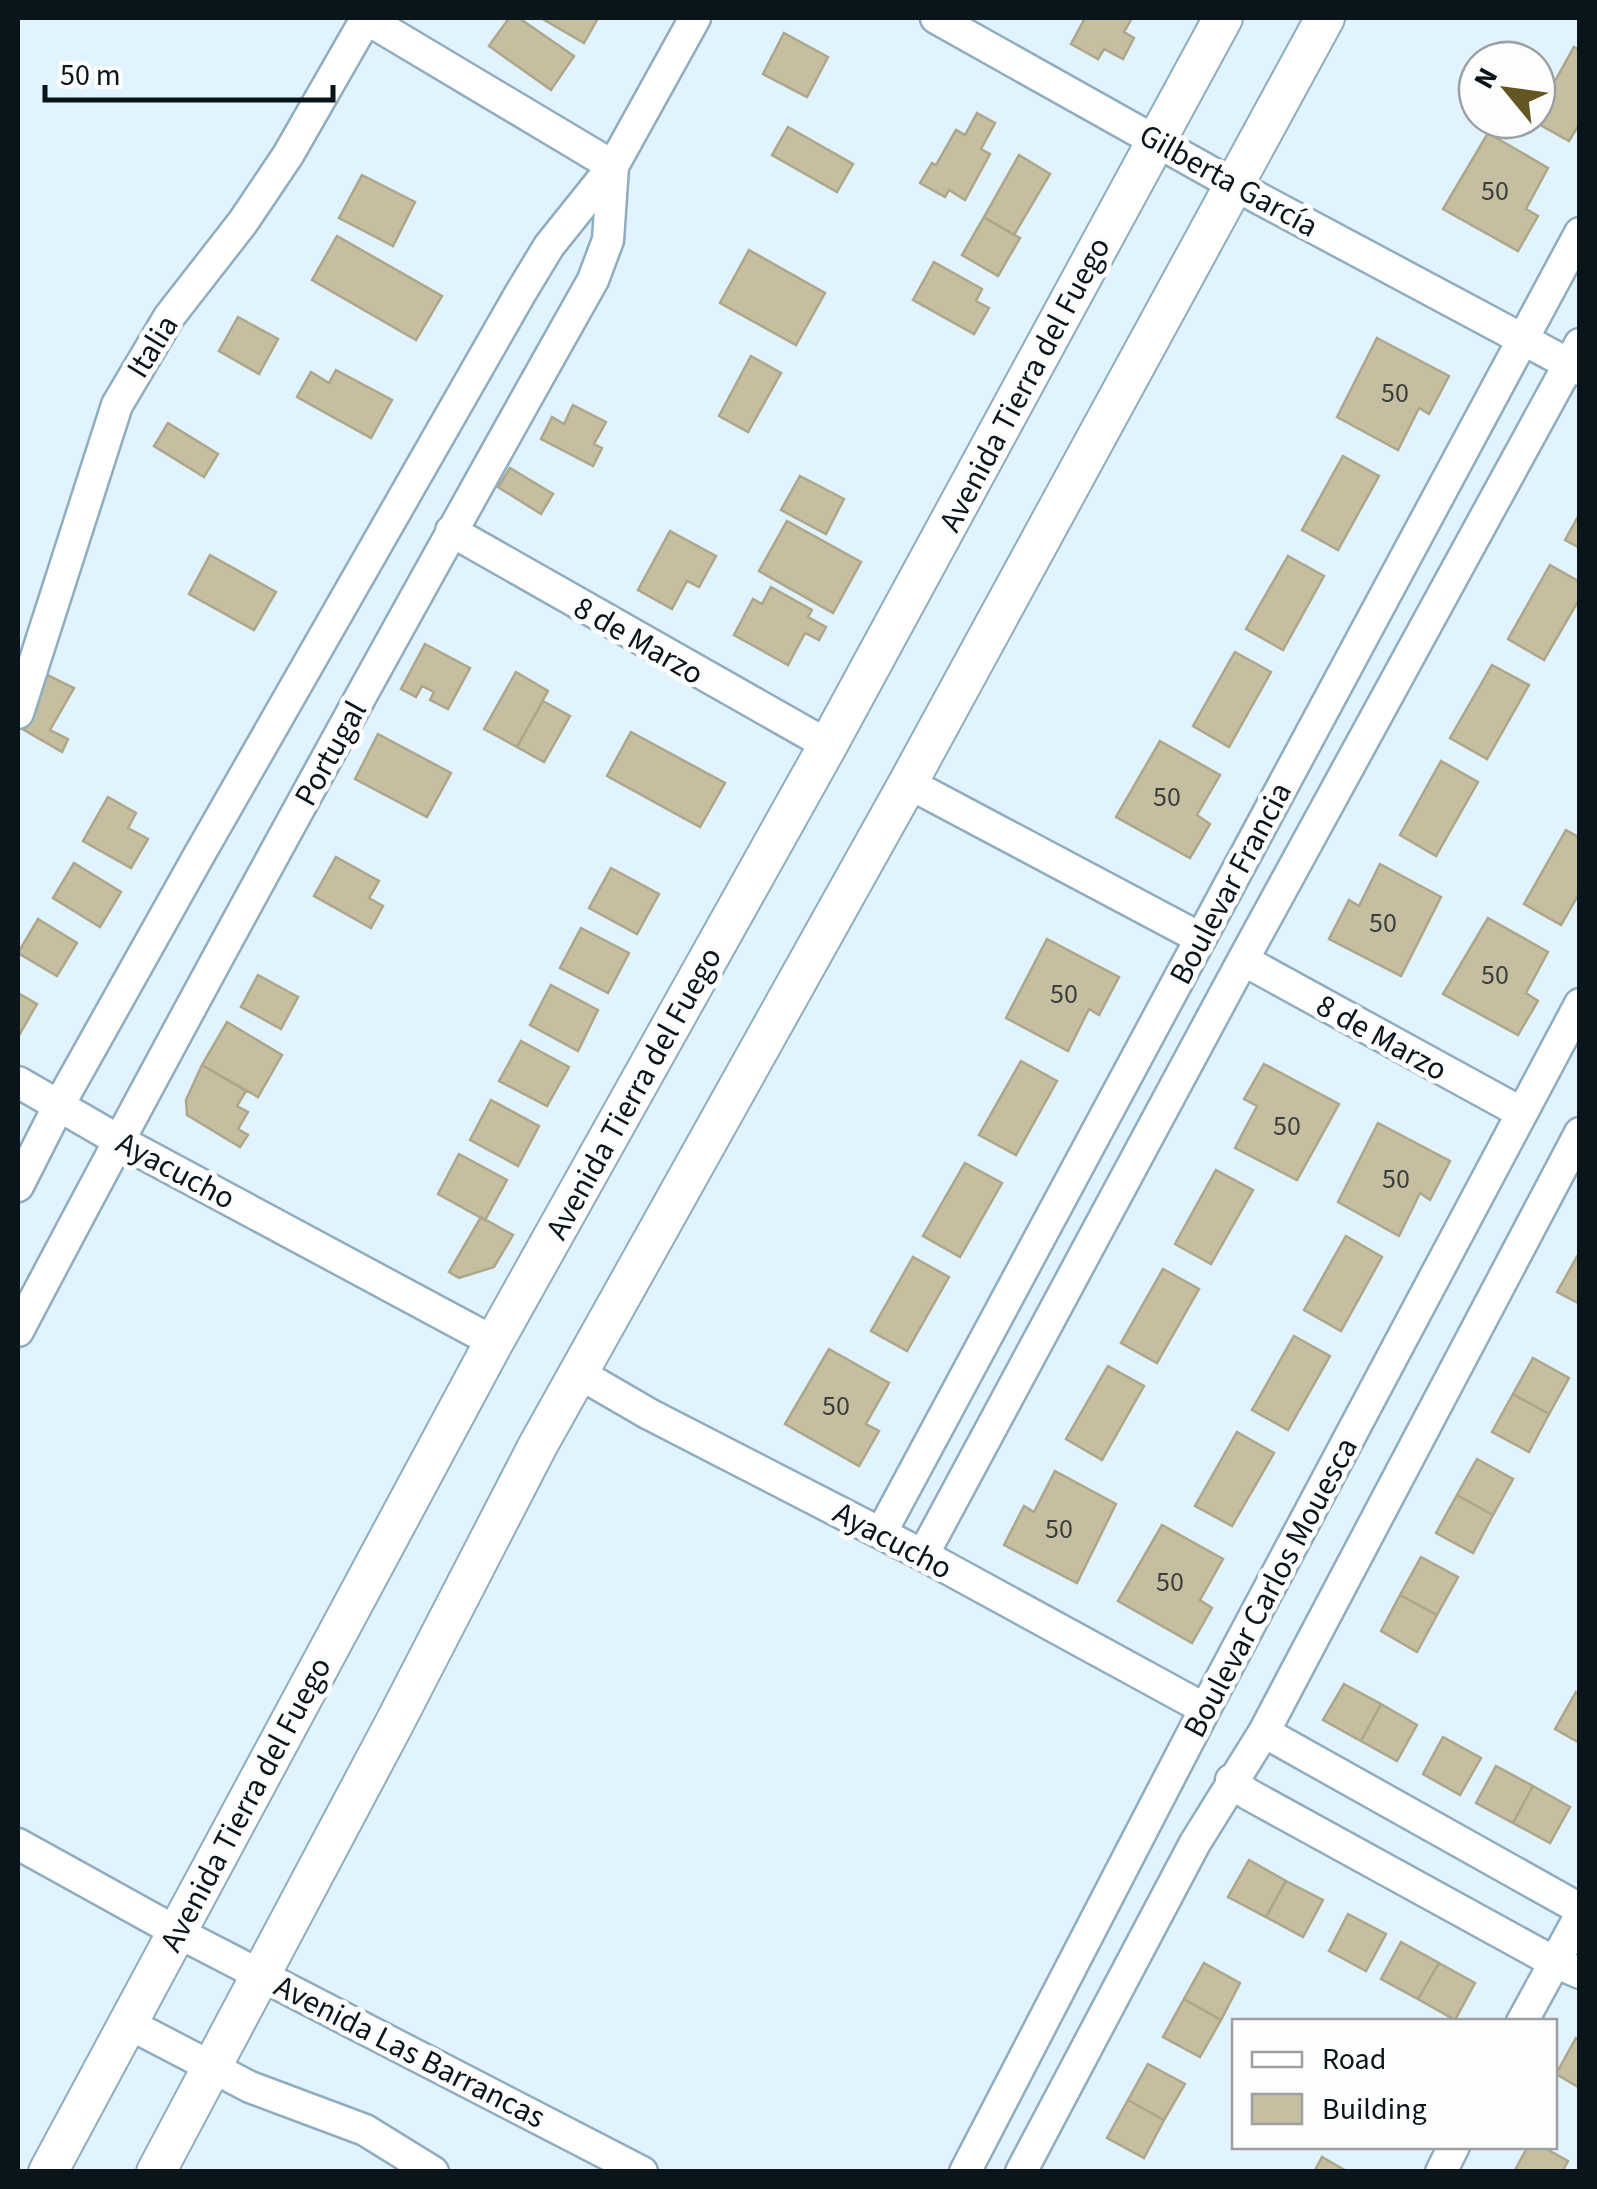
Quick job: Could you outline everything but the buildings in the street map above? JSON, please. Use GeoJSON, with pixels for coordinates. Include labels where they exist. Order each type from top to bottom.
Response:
{"type":"FeatureCollection","features":[{"type":"Feature","properties":{"kind":"street"},"geometry":{"type":"LineString","coordinates":[[366,18],[614,166]]}},
{"type":"Feature","properties":{"kind":"street","name":"Italia"},"geometry":{"type":"LineString","coordinates":[[18,713],[117,405],[168,317],[243,222],[288,155],[366,18]]}},
{"type":"Feature","properties":{"kind":"street","name":"Portugal"},"geometry":{"type":"LineString","coordinates":[[18,1186],[59,1105],[520,294],[549,246],[614,166],[695,18]]}},
{"type":"Feature","properties":{"kind":"street","name":"Gilberta García"},"geometry":{"type":"LineString","coordinates":[[936,18],[1234,185],[1523,340],[1576,360]]}},
{"type":"Feature","properties":{"kind":"street","name":"Avenida Tierra del Fuego"},"geometry":{"type":"LineString","coordinates":[[48,2172],[494,1342],[828,745],[1223,18]]}},
{"type":"Feature","properties":{"kind":"street"},"geometry":{"type":"LineString","coordinates":[[156,2172],[537,1446],[908,783],[1325,18]]}},
{"type":"Feature","properties":{"kind":"street","name":"Portugal"},"geometry":{"type":"LineString","coordinates":[[18,1332],[118,1140],[593,280],[608,240],[614,166]]}},
{"type":"Feature","properties":{"kind":"street","name":"Boulevar Francia"},"geometry":{"type":"LineString","coordinates":[[881,1533],[1580,234]]}},
{"type":"Feature","properties":{"kind":"street","name":"Boulevar Francia"},"geometry":{"type":"LineString","coordinates":[[924,1555],[1243,960],[1576,360]]}},
{"type":"Feature","properties":{"kind":"street","name":"8 de Marzo"},"geometry":{"type":"LineString","coordinates":[[451,532],[828,745]]}},
{"type":"Feature","properties":{"kind":"street"},"geometry":{"type":"LineString","coordinates":[[908,783],[1200,938]]}},
{"type":"Feature","properties":{"kind":"street","name":"8 de Marzo"},"geometry":{"type":"LineString","coordinates":[[1243,960],[1522,1113]]}},
{"type":"Feature","properties":{"kind":"street","name":"Boulevar Carlos Mouesca"},"geometry":{"type":"LineString","coordinates":[[965,2172],[1204,1709],[1580,1004]]}},
{"type":"Feature","properties":{"kind":"street","name":"Ayacucho"},"geometry":{"type":"LineString","coordinates":[[18,1082],[494,1342]]}},
{"type":"Feature","properties":{"kind":"street","name":"Boulevar Carlos Mouesca"},"geometry":{"type":"LineString","coordinates":[[1021,2172],[1231,1780],[1264,1732],[1577,1142]]}},
{"type":"Feature","properties":{"kind":"street","name":"Ayacucho"},"geometry":{"type":"LineString","coordinates":[[580,1374],[649,1414],[924,1555],[1204,1709]]}},
{"type":"Feature","properties":{"kind":"street"},"geometry":{"type":"LineString","coordinates":[[1264,1732],[1580,1912],[1567,1967],[1524,2019]]}},
{"type":"Feature","properties":{"kind":"street"},"geometry":{"type":"LineString","coordinates":[[1231,1780],[1248,1794],[1567,1967]]}},
{"type":"Feature","properties":{"kind":"street","name":"Avenida Las Barrancas"},"geometry":{"type":"LineString","coordinates":[[18,1844],[177,1932],[642,2172]]}},
{"type":"Feature","properties":{"kind":"street"},"geometry":{"type":"LineString","coordinates":[[128,2024],[250,2087],[365,2130],[433,2172]]}},
{"type":"Feature","properties":{"kind":"street"},"geometry":{"type":"LineString","coordinates":[[1441,2172],[1452,2149]]}}]}
